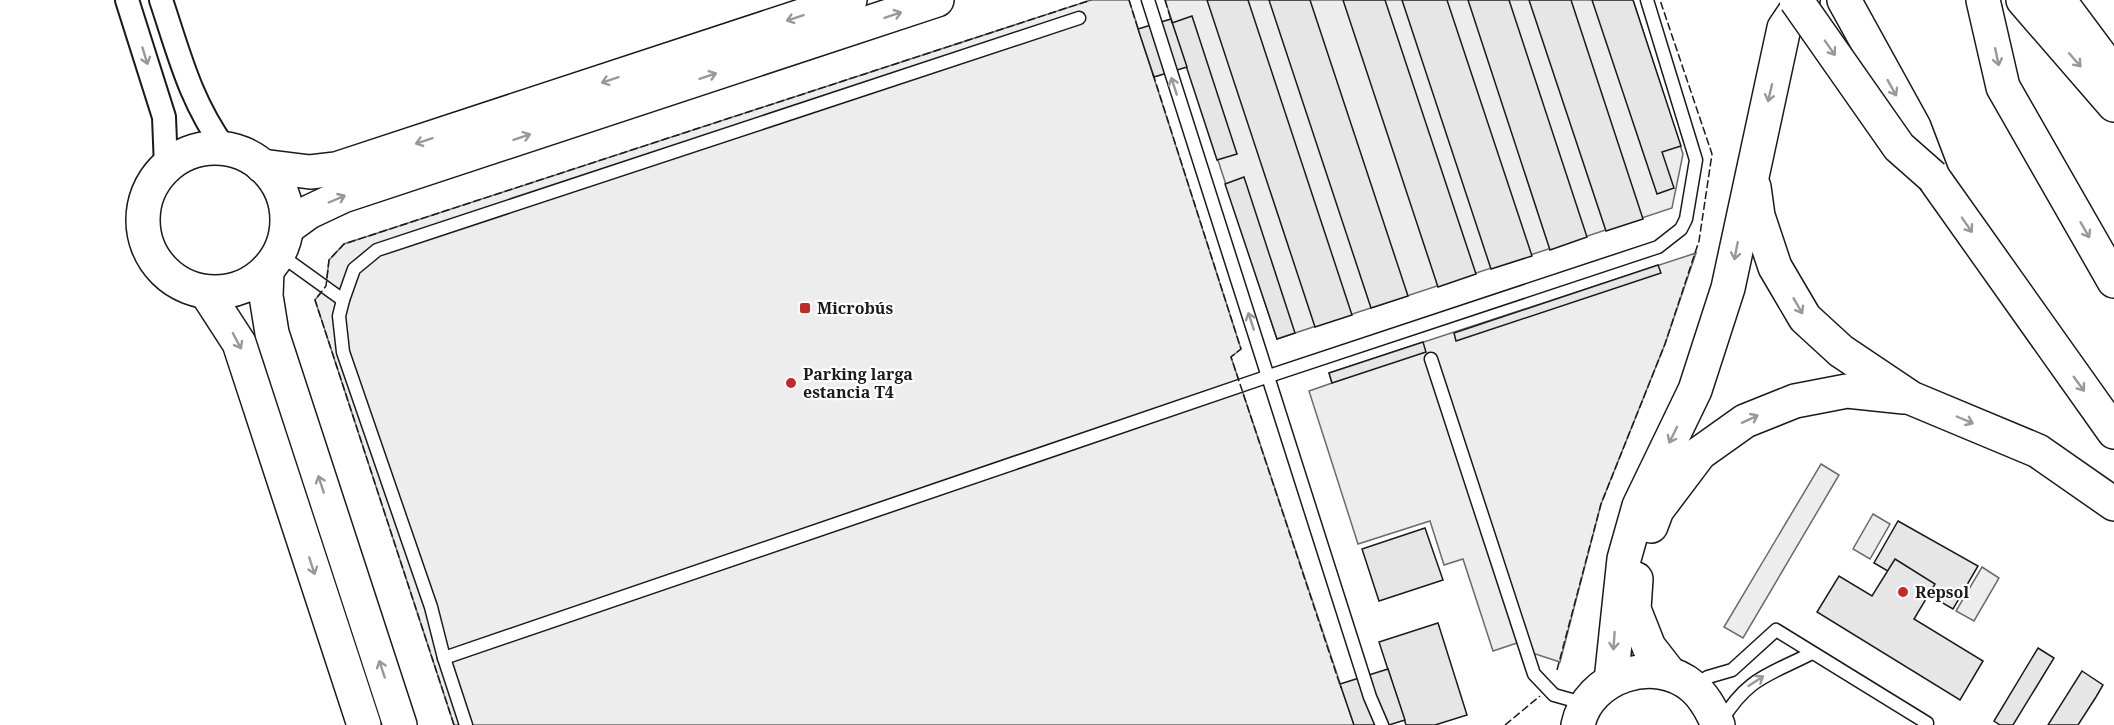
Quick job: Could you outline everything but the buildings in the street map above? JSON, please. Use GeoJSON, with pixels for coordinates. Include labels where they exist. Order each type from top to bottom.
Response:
{"type":"FeatureCollection","features":[{"type":"Feature","properties":{"kind":"main road"},"geometry":{"type":"LineString","coordinates":[[262,166],[300,172],[336,169],[850,0]]}},
{"type":"Feature","properties":{"kind":"main road"},"geometry":{"type":"LineString","coordinates":[[400,725],[272,333],[266,296],[278,251],[286,205],[282,196],[262,166],[248,157],[225,149],[204,148],[184,154],[166,167],[152,185],[144,207],[144,230],[151,253],[165,272],[184,285],[206,292],[239,288],[278,251],[309,212],[343,196],[937,0]]}},
{"type":"Feature","properties":{"kind":"main road"},"geometry":{"type":"LineString","coordinates":[[1796,0],[1899,147],[1933,177],[2114,432]]}},
{"type":"Feature","properties":{"kind":"main road"},"geometry":{"type":"LineString","coordinates":[[1611,681],[1624,559],[1639,506],[1695,390],[1728,288],[1784,28],[1803,0]]}},
{"type":"Feature","properties":{"kind":"main road"},"geometry":{"type":"LineString","coordinates":[[1844,0],[1914,127],[1933,177]]}},
{"type":"Feature","properties":{"kind":"main road"},"geometry":{"type":"LineString","coordinates":[[1983,0],[2003,87],[2114,281]]}},
{"type":"Feature","properties":{"kind":"main road"},"geometry":{"type":"LineString","coordinates":[[2023,0],[2114,105]]}},
{"type":"Feature","properties":{"kind":"main road"},"geometry":{"type":"LineString","coordinates":[[2060,0],[2114,74]]}},
{"type":"Feature","properties":{"kind":"main road"},"geometry":{"type":"LineString","coordinates":[[1752,173],[1758,216],[1775,267],[1805,318],[1841,351],[1911,398],[2038,451],[2114,504]]}},
{"type":"Feature","properties":{"kind":"main road"},"geometry":{"type":"LineString","coordinates":[[206,292],[239,344],[364,725]]}},
{"type":"Feature","properties":{"kind":"main road"},"geometry":{"type":"LineString","coordinates":[[1719,725],[1709,704],[1648,647],[1634,609],[1637,566],[1657,510],[1700,453],[1745,421],[1795,401],[1847,391],[1911,398]]}},
{"type":"Feature","properties":{"kind":"main road"},"geometry":{"type":"LineString","coordinates":[[1580,719],[1611,681],[1630,673],[1650,671],[1681,680]]}},
{"type":"Feature","properties":{"kind":"street"},"geometry":{"type":"LineString","coordinates":[[128,0],[164,117],[166,167]]}},
{"type":"Feature","properties":{"kind":"street"},"geometry":{"type":"LineString","coordinates":[[161,0],[193,97],[204,120],[225,149]]}},
{"type":"Feature","properties":{"kind":"lane"},"geometry":{"type":"LineString","coordinates":[[1148,0],[1370,697],[1382,725]]}},
{"type":"Feature","properties":{"kind":"lane"},"geometry":{"type":"LineString","coordinates":[[444,658],[1269,376],[1658,247],[1681,229],[1686,219],[1696,160],[1647,0]]}},
{"type":"Feature","properties":{"kind":"lane"},"geometry":{"type":"LineString","coordinates":[[466,725],[444,658],[431,607],[344,352],[339,316],[354,269],[377,250],[1079,18]]}},
{"type":"Feature","properties":{"kind":"lane"},"geometry":{"type":"LineString","coordinates":[[278,251],[343,300]]}},
{"type":"Feature","properties":{"kind":"lane"},"geometry":{"type":"LineString","coordinates":[[1431,359],[1534,674],[1580,719]]}},
{"type":"Feature","properties":{"kind":"lane"},"geometry":{"type":"LineString","coordinates":[[1681,680],[1708,677],[1732,670],[1776,630],[1926,724]]}},
{"type":"Feature","properties":{"kind":"lane"},"geometry":{"type":"LineString","coordinates":[[1719,725],[1736,697],[1755,680],[1812,653]]}},
{"type":"Feature","properties":{"kind":"lane"},"geometry":{"type":"LineString","coordinates":[[1370,697],[1372,725]]}},
{"type":"Feature","properties":{"kind":"shaded area","name":"Parking larga estancia T4"},"geometry":{"type":"Polygon","coordinates":[[[1091,0],[1129,0],[1241,349],[1231,357],[1354,725],[454,725],[315,300],[326,286],[329,260],[344,244],[1091,0]]]}},
{"type":"Feature","properties":{"kind":"shaded area"},"geometry":{"type":"Polygon","coordinates":[[[1165,0],[1633,0],[1683,154],[1672,208],[1277,339],[1165,0]]]}},
{"type":"Feature","properties":{"kind":"shaded area"},"geometry":{"type":"Polygon","coordinates":[[[1696,253],[1665,344],[1601,504],[1560,662],[1526,651],[1523,641],[1493,651],[1463,559],[1444,565],[1430,521],[1358,544],[1309,391],[1332,383],[1329,373],[1696,253]]]}},
{"type":"Feature","properties":{"kind":"shaded area"},"geometry":{"type":"Polygon","coordinates":[[[1821,464],[1839,475],[1743,638],[1724,627],[1821,464]]]}},
{"type":"Feature","properties":{"kind":"shaded area"},"geometry":{"type":"Polygon","coordinates":[[[1873,514],[1890,524],[1870,559],[1853,549],[1873,514]]]}},
{"type":"Feature","properties":{"kind":"shaded area"},"geometry":{"type":"Polygon","coordinates":[[[1982,567],[1999,578],[1974,621],[1956,611],[1982,567]]]}},
{"type":"Feature","properties":{"kind":"fence"},"geometry":{"type":"LineString","coordinates":[[454,725],[315,300],[326,286],[329,260],[344,244],[1091,0]]}},
{"type":"Feature","properties":{"kind":"fence"},"geometry":{"type":"LineString","coordinates":[[1129,0],[1139,32]]}},
{"type":"Feature","properties":{"kind":"fence"},"geometry":{"type":"LineString","coordinates":[[1165,0],[1172,23]]}},
{"type":"Feature","properties":{"kind":"fence"},"geometry":{"type":"LineString","coordinates":[[1557,670],[1601,504],[1665,344],[1699,241],[1712,154],[1660,0]]}},
{"type":"Feature","properties":{"kind":"fence"},"geometry":{"type":"LineString","coordinates":[[1153,74],[1241,349],[1231,357],[1341,688]]}},
{"type":"Feature","properties":{"kind":"fence"},"geometry":{"type":"LineString","coordinates":[[1505,725],[1540,696]]}},
{"type":"Feature","properties":{"kind":"place","name":"Microbús"},"geometry":{"type":"Point","coordinates":[805,308]}},
{"type":"Feature","properties":{"kind":"place","name":"Parking larga estancia T4"},"geometry":{"type":"Point","coordinates":[791,383]}},
{"type":"Feature","properties":{"kind":"place","name":"Repsol"},"geometry":{"type":"Point","coordinates":[1903,592]}}]}
